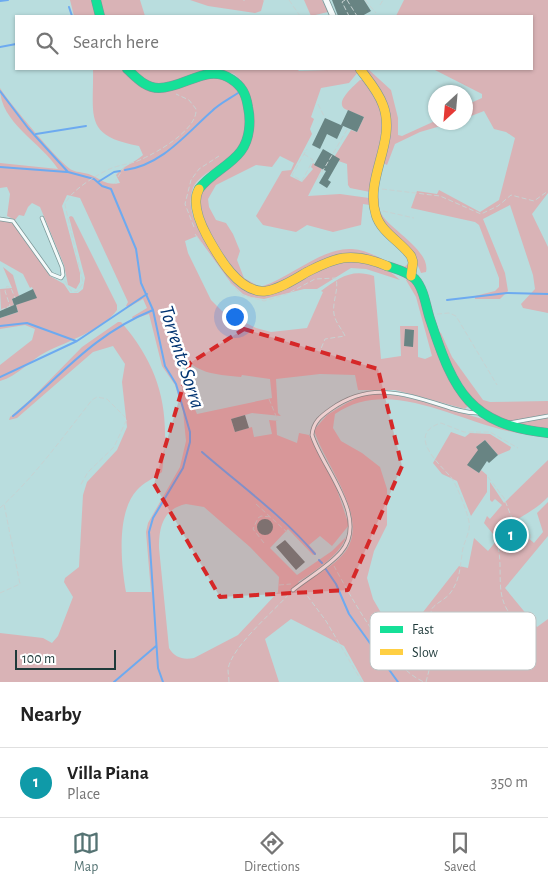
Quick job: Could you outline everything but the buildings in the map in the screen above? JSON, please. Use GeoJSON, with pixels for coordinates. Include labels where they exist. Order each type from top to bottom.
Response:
{"type":"FeatureCollection","features":[{"type":"Feature","properties":{"kind":"street"},"geometry":{"type":"LineString","coordinates":[[96,0],[100,15]]}},
{"type":"Feature","properties":{"kind":"street"},"geometry":{"type":"LineString","coordinates":[[326,0],[334,15]]}},
{"type":"Feature","properties":{"kind":"street"},"geometry":{"type":"LineString","coordinates":[[128,70],[139,82],[152,89],[166,88],[200,76],[215,73],[231,77],[243,89],[250,125],[246,142],[229,165],[199,184],[194,198],[198,217],[207,237],[237,280],[247,288],[266,291],[330,261],[351,257],[388,266],[412,276],[419,284],[428,316],[444,358],[468,399],[481,413],[501,423],[522,430],[548,433]]}},
{"type":"Feature","properties":{"kind":"street"},"geometry":{"type":"LineString","coordinates":[[361,70],[384,106],[386,114],[386,135],[373,196],[375,215],[411,256],[413,262],[412,276]]}},
{"type":"Feature","properties":{"kind":"lane"},"geometry":{"type":"LineString","coordinates":[[0,219],[13,221],[51,274],[58,278],[63,275],[42,218]]}},
{"type":"Feature","properties":{"kind":"lane"},"geometry":{"type":"LineString","coordinates":[[294,590],[332,561],[348,542],[351,528],[348,511],[338,486],[314,444],[312,429],[316,420],[344,400],[360,394],[379,392],[422,399],[463,412],[481,413]]}},
{"type":"Feature","properties":{"kind":"lane"},"geometry":{"type":"LineString","coordinates":[[501,423],[548,416]]}},
{"type":"Feature","properties":{"kind":"path"},"geometry":{"type":"LineString","coordinates":[[289,0],[299,15]]}},
{"type":"Feature","properties":{"kind":"path"},"geometry":{"type":"LineString","coordinates":[[348,15],[342,2],[346,0],[356,15]]}},
{"type":"Feature","properties":{"kind":"path"},"geometry":{"type":"LineString","coordinates":[[365,0],[376,13]]}},
{"type":"Feature","properties":{"kind":"path"},"geometry":{"type":"LineString","coordinates":[[380,5],[383,0]]}},
{"type":"Feature","properties":{"kind":"path"},"geometry":{"type":"LineString","coordinates":[[63,275],[71,291],[77,292],[81,288],[83,279],[65,205],[70,194],[109,169],[140,160],[180,135],[194,121],[196,114],[193,103],[184,96],[176,94]]}},
{"type":"Feature","properties":{"kind":"path"},"geometry":{"type":"LineString","coordinates":[[318,104],[324,116]]}},
{"type":"Feature","properties":{"kind":"path"},"geometry":{"type":"LineString","coordinates":[[318,179],[348,128]]}},
{"type":"Feature","properties":{"kind":"path"},"geometry":{"type":"LineString","coordinates":[[304,154],[313,160],[302,181],[292,175],[304,154],[308,148]]}},
{"type":"Feature","properties":{"kind":"path"},"geometry":{"type":"LineString","coordinates":[[116,184],[116,180],[126,164]]}},
{"type":"Feature","properties":{"kind":"path"},"geometry":{"type":"LineString","coordinates":[[380,195],[380,188],[440,196],[481,214],[498,206],[511,195],[534,200],[548,192]]}},
{"type":"Feature","properties":{"kind":"path"},"geometry":{"type":"LineString","coordinates":[[440,191],[440,196]]}},
{"type":"Feature","properties":{"kind":"path"},"geometry":{"type":"LineString","coordinates":[[381,207],[386,213],[414,218]]}},
{"type":"Feature","properties":{"kind":"path"},"geometry":{"type":"LineString","coordinates":[[300,288],[315,279],[336,278],[338,287],[334,302],[334,317],[344,336],[326,339],[320,351]]}},
{"type":"Feature","properties":{"kind":"path"},"geometry":{"type":"LineString","coordinates":[[0,310],[10,306],[5,291],[7,286],[11,288],[15,298]]}},
{"type":"Feature","properties":{"kind":"path"},"geometry":{"type":"LineString","coordinates":[[428,316],[448,313],[456,316],[497,385]]}},
{"type":"Feature","properties":{"kind":"path"},"geometry":{"type":"LineString","coordinates":[[0,508],[17,492],[92,400],[97,397],[107,399],[127,418],[114,446],[88,472],[80,486]]}},
{"type":"Feature","properties":{"kind":"path"},"geometry":{"type":"LineString","coordinates":[[269,399],[278,418],[279,415]]}},
{"type":"Feature","properties":{"kind":"path"},"geometry":{"type":"LineString","coordinates":[[431,612],[431,610],[450,594],[461,572],[463,549],[470,524],[451,477],[437,463],[425,442],[430,429],[441,423],[464,432],[490,432],[518,448]]}},
{"type":"Feature","properties":{"kind":"path"},"geometry":{"type":"LineString","coordinates":[[488,477],[504,498],[512,521],[526,534],[530,534]]}},
{"type":"Feature","properties":{"kind":"path"},"geometry":{"type":"LineString","coordinates":[[0,592],[16,588],[20,584],[4,504]]}},
{"type":"Feature","properties":{"kind":"path"},"geometry":{"type":"LineString","coordinates":[[256,504],[288,533]]}},
{"type":"Feature","properties":{"kind":"path"},"geometry":{"type":"LineString","coordinates":[[264,543],[253,529],[253,525],[261,516],[271,517]]}},
{"type":"Feature","properties":{"kind":"path"},"geometry":{"type":"LineString","coordinates":[[512,521],[519,520],[525,523],[531,537],[521,550]]}},
{"type":"Feature","properties":{"kind":"path"},"geometry":{"type":"LineString","coordinates":[[492,536],[496,533],[497,535]]}},
{"type":"Feature","properties":{"kind":"path"},"geometry":{"type":"LineString","coordinates":[[496,540],[502,598],[509,612]]}},
{"type":"Feature","properties":{"kind":"path"},"geometry":{"type":"LineString","coordinates":[[332,561],[370,628]]}},
{"type":"Feature","properties":{"kind":"path"},"geometry":{"type":"LineString","coordinates":[[279,585],[291,583],[299,586],[326,621],[362,682]]}},
{"type":"Feature","properties":{"kind":"path"},"geometry":{"type":"LineString","coordinates":[[229,682],[228,670],[232,658],[242,642],[294,590]]}},
{"type":"Feature","properties":{"kind":"path"},"geometry":{"type":"LineString","coordinates":[[409,670],[425,682]]}},
{"type":"Feature","properties":{"kind":"highlighted area"},"geometry":{"type":"Polygon","coordinates":[[[244,329],[378,369],[402,466],[348,590],[220,597],[154,484],[190,363],[244,329]]]}},
{"type":"Feature","properties":{"kind":"shaded area"},"geometry":{"type":"Polygon","coordinates":[[[70,0],[92,0],[97,15],[74,15],[70,0]]]}},
{"type":"Feature","properties":{"kind":"shaded area"},"geometry":{"type":"Polygon","coordinates":[[[99,0],[140,0],[145,15],[104,15],[99,0]]]}},
{"type":"Feature","properties":{"kind":"shaded area"},"geometry":{"type":"Polygon","coordinates":[[[190,0],[264,0],[261,11],[255,13],[208,6],[190,0]]]}},
{"type":"Feature","properties":{"kind":"shaded area"},"geometry":{"type":"Polygon","coordinates":[[[304,0],[322,0],[328,12],[311,15],[304,0]]]}},
{"type":"Feature","properties":{"kind":"shaded area"},"geometry":{"type":"Polygon","coordinates":[[[404,0],[548,0],[548,193],[532,214],[548,247],[548,313],[523,308],[521,304],[535,289],[533,275],[510,205],[483,219],[505,273],[508,291],[500,299],[475,299],[475,296],[495,291],[499,287],[499,278],[479,225],[475,222],[411,208],[417,191],[437,194],[439,190],[480,212],[499,200],[515,138],[506,132],[494,129],[484,111],[473,115],[473,102],[482,98],[482,94],[473,89],[473,85],[464,85],[435,70],[533,70],[533,15],[396,15],[404,0]]]}},
{"type":"Feature","properties":{"kind":"shaded area"},"geometry":{"type":"Polygon","coordinates":[[[93,70],[123,70],[138,85],[154,92],[212,78],[224,79],[234,84],[241,93],[245,109],[246,125],[243,139],[233,155],[195,184],[191,200],[191,209],[198,227],[231,277],[241,287],[260,295],[331,264],[351,260],[364,261],[377,266],[390,272],[400,280],[366,269],[351,268],[317,289],[304,289],[264,299],[251,297],[243,294],[231,283],[197,236],[185,241],[188,253],[211,300],[222,311],[256,328],[271,332],[307,328],[323,292],[321,291],[339,278],[352,274],[366,274],[374,276],[381,359],[401,356],[400,326],[418,326],[418,357],[425,359],[432,356],[416,297],[406,280],[407,278],[416,286],[440,362],[468,406],[465,409],[395,390],[358,390],[355,375],[320,374],[276,379],[278,413],[281,416],[252,413],[231,419],[235,432],[252,427],[254,437],[272,434],[269,420],[279,421],[276,421],[277,435],[297,443],[299,433],[309,435],[336,487],[349,525],[332,546],[320,536],[309,545],[316,553],[313,555],[288,529],[270,548],[297,575],[332,551],[346,537],[343,544],[332,557],[298,582],[302,585],[336,562],[345,552],[352,538],[353,523],[349,507],[314,430],[327,415],[361,396],[396,395],[536,435],[511,432],[434,408],[383,399],[358,403],[335,414],[333,428],[341,441],[362,453],[380,467],[387,489],[387,525],[374,551],[367,578],[373,599],[381,612],[370,612],[370,670],[536,670],[536,626],[537,627],[548,619],[548,682],[364,682],[344,646],[291,619],[265,639],[279,682],[0,682],[0,633],[43,638],[52,643],[58,636],[73,597],[64,582],[65,578],[79,567],[83,495],[87,482],[117,450],[127,427],[122,382],[125,364],[113,346],[93,352],[17,418],[9,420],[10,417],[31,399],[82,347],[118,322],[121,322],[135,339],[146,356],[160,392],[164,410],[165,430],[162,472],[137,490],[130,500],[126,512],[123,525],[122,553],[126,592],[151,592],[146,532],[148,523],[180,467],[186,441],[183,411],[175,385],[162,366],[149,314],[133,319],[132,317],[147,308],[143,299],[129,307],[126,306],[128,302],[80,198],[67,195],[62,206],[80,273],[80,282],[76,289],[68,285],[64,265],[40,207],[32,203],[24,216],[19,215],[15,220],[7,216],[10,194],[7,187],[0,188],[0,163],[58,169],[51,159],[14,122],[2,100],[0,88],[23,118],[66,166],[108,183],[120,183],[116,175],[143,155],[139,146],[121,142],[100,130],[95,121],[93,111],[93,70]],[[178,352],[175,354],[184,383],[197,414],[272,398],[270,379],[206,372],[185,359],[178,352]],[[186,504],[178,506],[167,515],[161,526],[160,533],[159,548],[169,648],[180,658],[186,659],[194,658],[238,635],[278,592],[279,577],[250,547],[204,507],[186,504]]]}},
{"type":"Feature","properties":{"kind":"shaded area"},"geometry":{"type":"Polygon","coordinates":[[[132,70],[204,70],[165,84],[152,85],[132,70]]]}},
{"type":"Feature","properties":{"kind":"shaded area"},"geometry":{"type":"Polygon","coordinates":[[[221,70],[357,70],[358,72],[349,83],[321,88],[311,117],[314,119],[310,129],[312,134],[290,176],[302,182],[313,169],[311,167],[313,163],[322,169],[308,196],[340,194],[369,198],[370,205],[363,204],[361,225],[333,232],[307,225],[296,232],[263,225],[256,216],[282,171],[291,170],[294,163],[280,156],[272,167],[256,165],[216,185],[208,199],[209,207],[216,220],[226,223],[233,234],[240,251],[237,260],[244,278],[258,286],[263,286],[274,282],[318,257],[341,250],[352,249],[372,254],[404,267],[408,264],[409,268],[407,269],[351,254],[274,286],[259,289],[240,278],[210,235],[197,198],[207,181],[237,162],[252,134],[241,80],[234,74],[221,70]]]}},
{"type":"Feature","properties":{"kind":"shaded area"},"geometry":{"type":"Polygon","coordinates":[[[364,70],[369,70],[391,90],[398,118],[398,135],[402,136],[428,124],[428,130],[395,144],[387,165],[383,163],[389,122],[364,70]]]}},
{"type":"Feature","properties":{"kind":"shaded area"},"geometry":{"type":"Polygon","coordinates":[[[360,80],[364,80],[380,104],[383,130],[370,192],[350,188],[348,185],[347,164],[333,159],[351,130],[357,132],[364,117],[342,106],[346,94],[360,80]]]}},
{"type":"Feature","properties":{"kind":"shaded area"},"geometry":{"type":"Polygon","coordinates":[[[378,195],[379,208],[382,215],[417,249],[426,264],[426,272],[421,273],[409,253],[386,226],[377,206],[378,195]]]}},
{"type":"Feature","properties":{"kind":"shaded area"},"geometry":{"type":"Polygon","coordinates":[[[71,216],[117,305],[117,310],[111,317],[94,329],[46,352],[18,372],[0,381],[0,365],[32,340],[35,329],[25,325],[0,329],[0,318],[18,312],[16,305],[36,297],[23,274],[0,261],[0,220],[11,222],[15,225],[50,276],[64,284],[70,293],[78,293],[83,289],[85,278],[69,217],[71,216]]]}},
{"type":"Feature","properties":{"kind":"shaded area"},"geometry":{"type":"Polygon","coordinates":[[[3,267],[13,275],[19,296],[12,299],[14,305],[1,310],[0,289],[12,288],[3,267]]]}},
{"type":"Feature","properties":{"kind":"shaded area"},"geometry":{"type":"Polygon","coordinates":[[[437,331],[441,333],[452,357],[483,400],[490,402],[548,401],[548,429],[525,427],[509,423],[494,418],[480,407],[464,387],[437,331]]]}},
{"type":"Feature","properties":{"kind":"shaded area"},"geometry":{"type":"Polygon","coordinates":[[[451,432],[465,437],[470,433],[490,434],[511,447],[510,450],[498,455],[485,440],[476,447],[481,453],[468,465],[479,473],[481,470],[487,475],[487,492],[471,516],[457,481],[442,474],[433,463],[451,432]]]}},
{"type":"Feature","properties":{"kind":"shaded area"},"geometry":{"type":"Polygon","coordinates":[[[548,460],[548,497],[536,508],[498,534],[496,532],[493,534],[484,523],[487,516],[490,519],[502,505],[495,499],[492,502],[490,500],[490,482],[504,503],[548,460]]]}},
{"type":"Feature","properties":{"kind":"shaded area"},"geometry":{"type":"Polygon","coordinates":[[[548,502],[548,536],[505,588],[525,612],[423,612],[459,566],[468,568],[474,538],[488,551],[497,540],[494,536],[495,534],[512,550],[526,536],[534,543],[543,532],[537,513],[548,502]]]}},
{"type":"Feature","properties":{"kind":"waterway"},"geometry":{"type":"LineString","coordinates":[[0,1],[8,0]]}},
{"type":"Feature","properties":{"kind":"waterway"},"geometry":{"type":"LineString","coordinates":[[69,7],[72,15]]}},
{"type":"Feature","properties":{"kind":"waterway"},"geometry":{"type":"LineString","coordinates":[[0,47],[15,44]]}},
{"type":"Feature","properties":{"kind":"waterway","name":"Torrente Sorra"},"geometry":{"type":"LineString","coordinates":[[0,91],[28,128],[68,172],[94,179],[102,186],[111,189],[136,249],[141,283],[153,310],[165,366],[176,384],[190,432],[190,442],[183,468],[153,518],[149,532],[158,668],[163,682]]}},
{"type":"Feature","properties":{"kind":"waterway"},"geometry":{"type":"LineString","coordinates":[[125,170],[151,162],[162,155],[215,108],[238,93]]}},
{"type":"Feature","properties":{"kind":"waterway"},"geometry":{"type":"LineString","coordinates":[[36,134],[86,126]]}},
{"type":"Feature","properties":{"kind":"waterway"},"geometry":{"type":"LineString","coordinates":[[0,167],[67,172]]}},
{"type":"Feature","properties":{"kind":"waterway"},"geometry":{"type":"LineString","coordinates":[[98,182],[114,172],[120,171]]}},
{"type":"Feature","properties":{"kind":"waterway"},"geometry":{"type":"LineString","coordinates":[[447,300],[507,293],[548,294]]}},
{"type":"Feature","properties":{"kind":"waterway"},"geometry":{"type":"LineString","coordinates":[[0,377],[77,341],[147,294]]}},
{"type":"Feature","properties":{"kind":"waterway"},"geometry":{"type":"LineString","coordinates":[[13,416],[78,357],[112,331],[153,310]]}},
{"type":"Feature","properties":{"kind":"waterway"},"geometry":{"type":"LineString","coordinates":[[0,326],[27,323],[76,341]]}},
{"type":"Feature","properties":{"kind":"waterway"},"geometry":{"type":"LineString","coordinates":[[202,452],[289,526],[315,554]]}},
{"type":"Feature","properties":{"kind":"waterway"},"geometry":{"type":"LineString","coordinates":[[319,560],[322,563]]}},
{"type":"Feature","properties":{"kind":"waterway"},"geometry":{"type":"LineString","coordinates":[[325,568],[336,584],[349,614],[370,643]]}},
{"type":"Feature","properties":{"kind":"waterway"},"geometry":{"type":"LineString","coordinates":[[114,682],[156,646]]}},
{"type":"Feature","properties":{"kind":"waterway"},"geometry":{"type":"LineString","coordinates":[[389,670],[398,682]]}},
{"type":"Feature","properties":{"kind":"traffic: fast"},"geometry":{"type":"LineString","coordinates":[[96,0],[100,15]]}},
{"type":"Feature","properties":{"kind":"traffic: fast"},"geometry":{"type":"LineString","coordinates":[[128,70],[141,82],[154,88],[168,87],[205,75],[222,75],[231,79],[245,94],[249,130],[244,146],[237,156],[209,178],[199,189]]}},
{"type":"Feature","properties":{"kind":"traffic: fast"},"geometry":{"type":"LineString","coordinates":[[387,266],[409,274],[418,283],[448,368],[469,401],[483,413],[500,422],[522,429],[548,433]]}},
{"type":"Feature","properties":{"kind":"traffic: slow"},"geometry":{"type":"LineString","coordinates":[[361,70],[378,95],[383,105],[386,119],[384,146],[374,187],[373,201],[376,215],[382,227],[411,256],[413,262],[411,276]]}},
{"type":"Feature","properties":{"kind":"traffic: slow"},"geometry":{"type":"LineString","coordinates":[[199,189],[196,200],[197,213],[212,244],[230,272],[238,280],[256,290],[266,291],[277,288],[320,265],[343,258],[365,259],[387,266]]}},
{"type":"Feature","properties":{"kind":"place","name":"Villa Piana"},"geometry":{"type":"Point","coordinates":[511,535]}}]}
